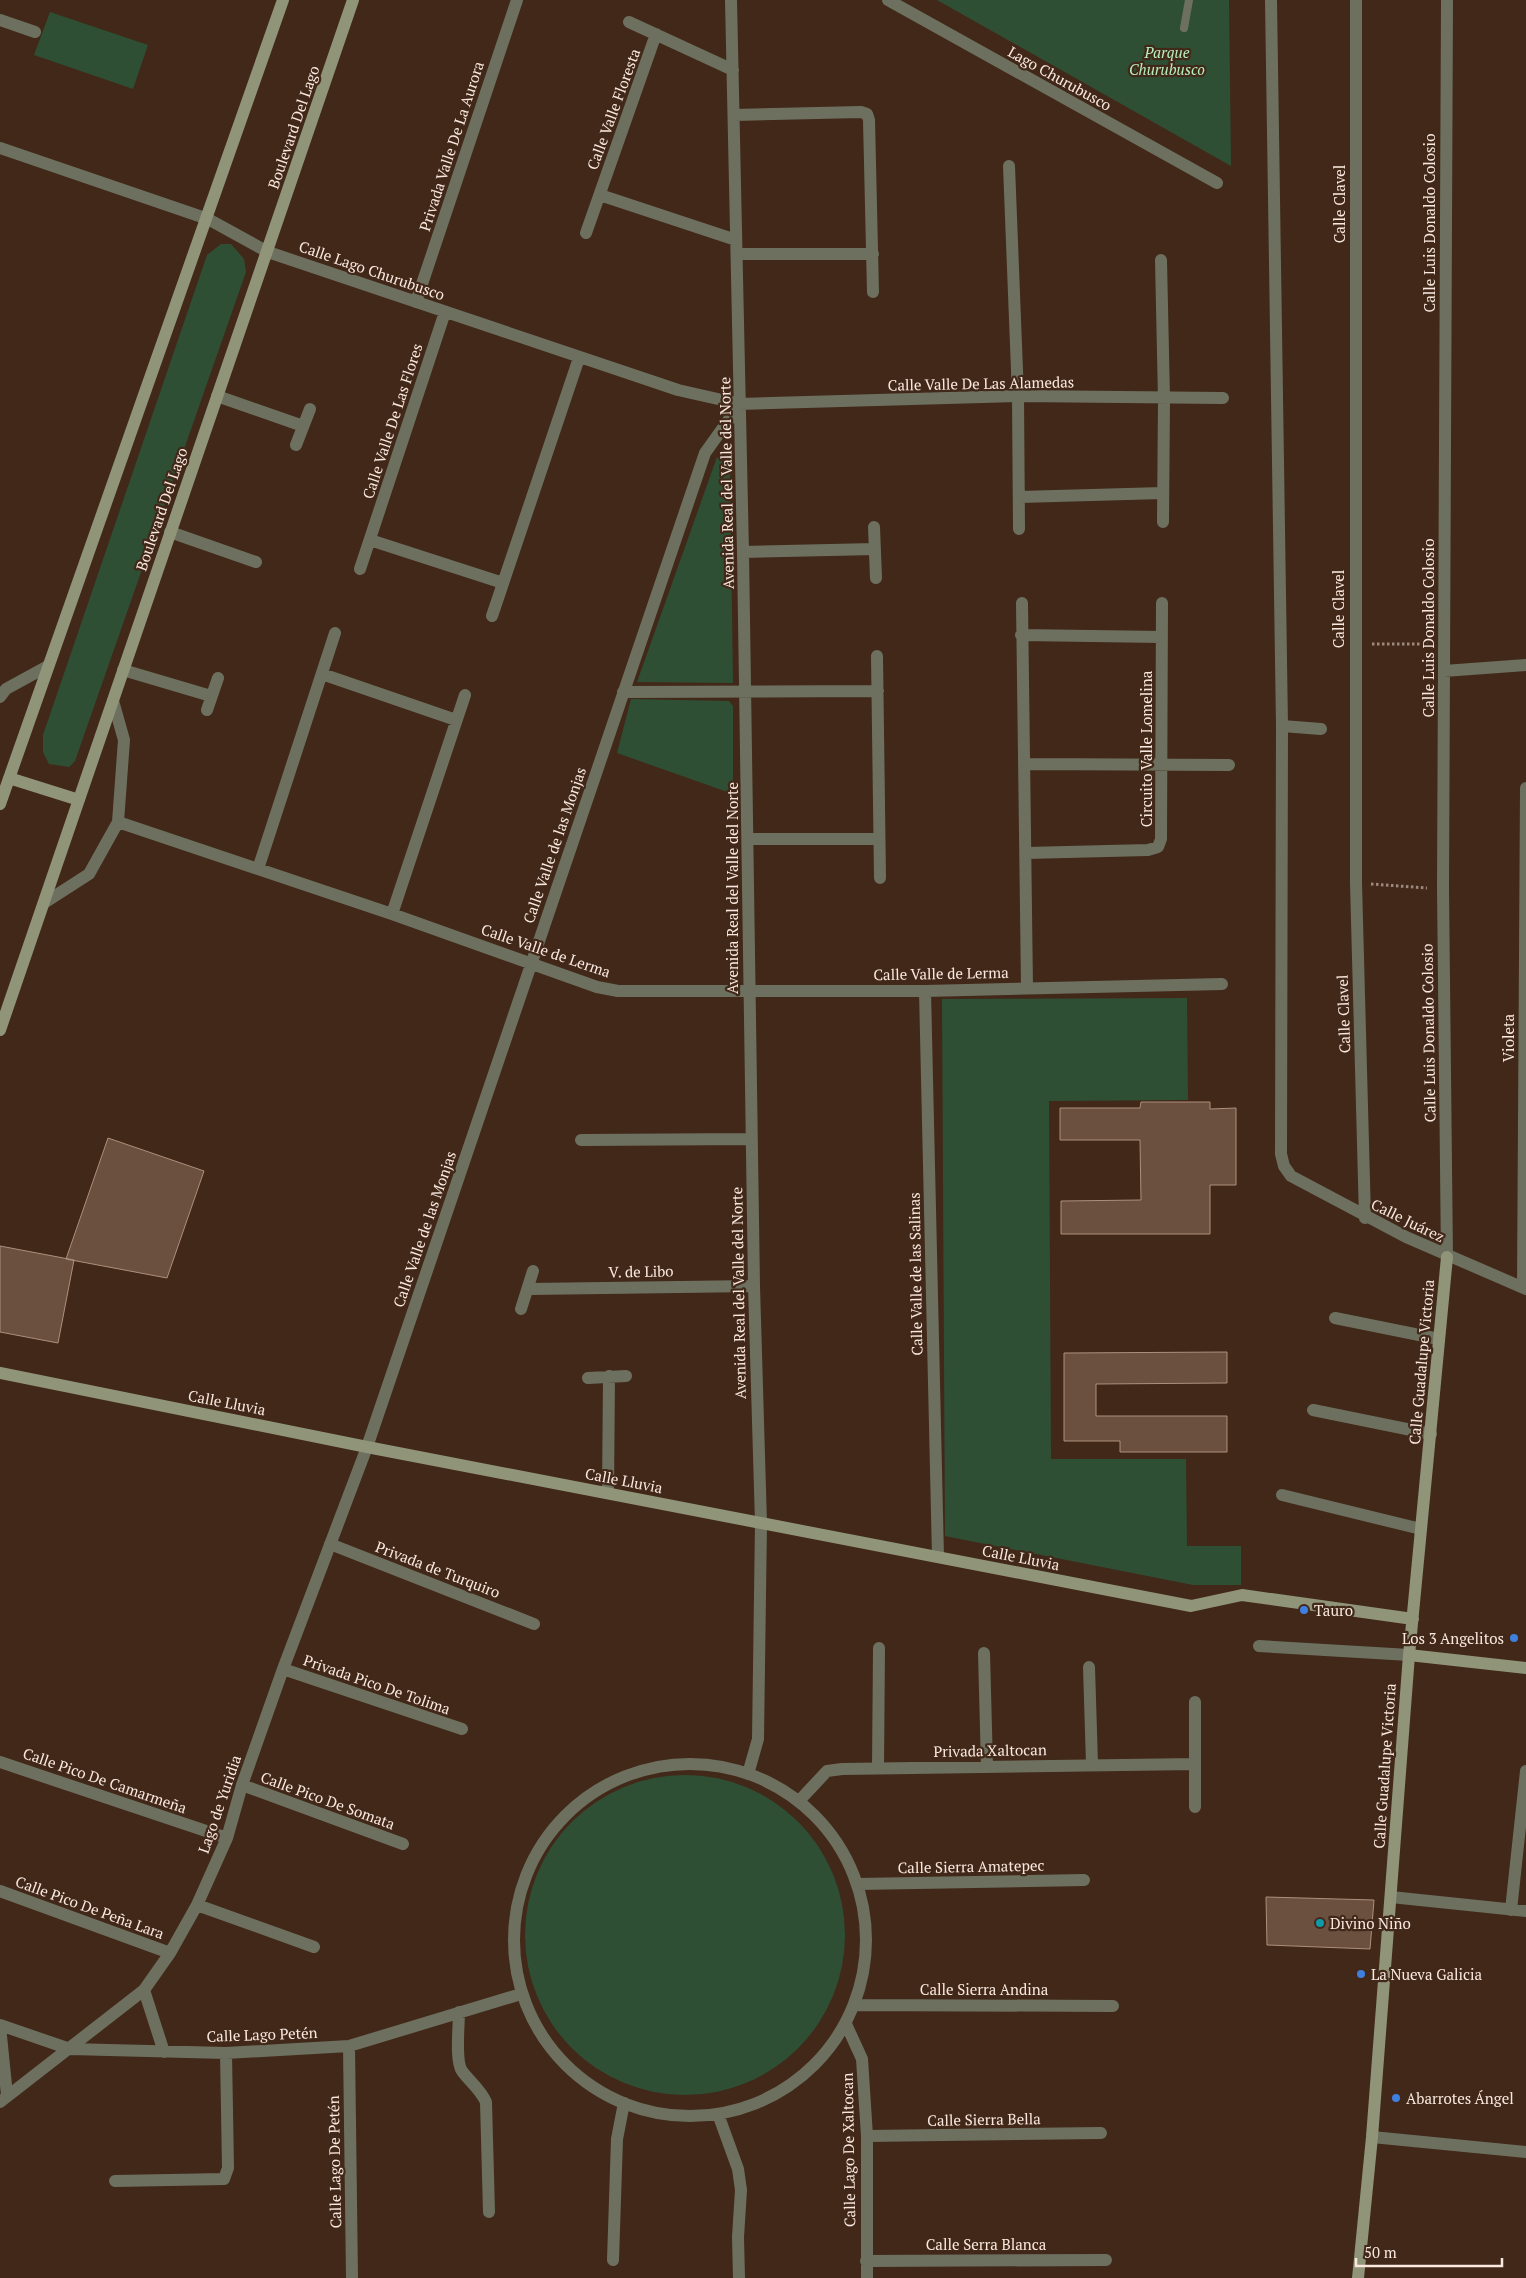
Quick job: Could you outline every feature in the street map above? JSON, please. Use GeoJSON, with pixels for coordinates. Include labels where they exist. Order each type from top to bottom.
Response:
{"type":"FeatureCollection","features":[{"type":"Feature","properties":{"kind":"street"},"geometry":{"type":"LineString","coordinates":[[0,804],[208,219],[283,0]]}},
{"type":"Feature","properties":{"kind":"street","name":"Boulevard Del Lago"},"geometry":{"type":"LineString","coordinates":[[0,1030],[353,0]]}},
{"type":"Feature","properties":{"kind":"street","name":"Privada Valle De La Aurora"},"geometry":{"type":"LineString","coordinates":[[416,302],[517,0]]}},
{"type":"Feature","properties":{"kind":"street","name":"Avenida Real del Valle del Norte"},"geometry":{"type":"LineString","coordinates":[[731,0],[744,552],[751,1139],[761,1523],[758,1739],[748,1774]]}},
{"type":"Feature","properties":{"kind":"street","name":"Lago Churubusco"},"geometry":{"type":"LineString","coordinates":[[888,0],[1217,184]]}},
{"type":"Feature","properties":{"kind":"street"},"geometry":{"type":"LineString","coordinates":[[1271,0],[1282,726],[1321,729]]}},
{"type":"Feature","properties":{"kind":"street","name":"Calle Clavel"},"geometry":{"type":"LineString","coordinates":[[1356,0],[1354,644],[1356,883],[1365,1218]]}},
{"type":"Feature","properties":{"kind":"street","name":"Calle Luis Donaldo Colosio"},"geometry":{"type":"LineString","coordinates":[[1447,0],[1443,889],[1447,1257]]}},
{"type":"Feature","properties":{"kind":"street"},"geometry":{"type":"LineString","coordinates":[[0,20],[35,32]]}},
{"type":"Feature","properties":{"kind":"street","name":"Calle Valle Floresta"},"geometry":{"type":"LineString","coordinates":[[629,22],[732,70]]}},
{"type":"Feature","properties":{"kind":"street","name":"Calle Valle Floresta"},"geometry":{"type":"LineString","coordinates":[[586,233],[656,34]]}},
{"type":"Feature","properties":{"kind":"street"},"geometry":{"type":"LineString","coordinates":[[734,115],[861,112],[867,114],[870,120],[873,292]]}},
{"type":"Feature","properties":{"kind":"street","name":"Calle Lago Churubusco"},"geometry":{"type":"LineString","coordinates":[[0,148],[208,219],[268,252],[678,390],[740,404]]}},
{"type":"Feature","properties":{"kind":"street"},"geometry":{"type":"LineString","coordinates":[[1009,166],[1018,396],[1020,528]]}},
{"type":"Feature","properties":{"kind":"street","name":"Calle Valle Floresta"},"geometry":{"type":"LineString","coordinates":[[600,195],[736,240]]}},
{"type":"Feature","properties":{"kind":"street"},"geometry":{"type":"LineString","coordinates":[[737,254],[873,254]]}},
{"type":"Feature","properties":{"kind":"street"},"geometry":{"type":"LineString","coordinates":[[1161,260],[1164,399],[1163,522]]}},
{"type":"Feature","properties":{"kind":"street","name":"Calle Valle De Las Flores"},"geometry":{"type":"LineString","coordinates":[[360,570],[445,312]]}},
{"type":"Feature","properties":{"kind":"street"},"geometry":{"type":"LineString","coordinates":[[492,616],[579,358]]}},
{"type":"Feature","properties":{"kind":"street"},"geometry":{"type":"LineString","coordinates":[[217,396],[303,426]]}},
{"type":"Feature","properties":{"kind":"street","name":"Calle Valle De Las Alamedas"},"geometry":{"type":"LineString","coordinates":[[740,404],[1018,396],[1164,399],[1223,398]]}},
{"type":"Feature","properties":{"kind":"street","name":"Calle Valle de las Monjas"},"geometry":{"type":"LineString","coordinates":[[367,1447],[705,453],[740,404]]}},
{"type":"Feature","properties":{"kind":"street"},"geometry":{"type":"LineString","coordinates":[[296,445],[310,409]]}},
{"type":"Feature","properties":{"kind":"street"},"geometry":{"type":"LineString","coordinates":[[1020,497],[1163,493]]}},
{"type":"Feature","properties":{"kind":"street"},"geometry":{"type":"LineString","coordinates":[[874,527],[876,578]]}},
{"type":"Feature","properties":{"kind":"street"},"geometry":{"type":"LineString","coordinates":[[170,532],[256,562]]}},
{"type":"Feature","properties":{"kind":"street"},"geometry":{"type":"LineString","coordinates":[[370,540],[503,583]]}},
{"type":"Feature","properties":{"kind":"street"},"geometry":{"type":"LineString","coordinates":[[744,552],[875,549]]}},
{"type":"Feature","properties":{"kind":"street"},"geometry":{"type":"LineString","coordinates":[[1022,603],[1027,987]]}},
{"type":"Feature","properties":{"kind":"street","name":"Circuito Valle Lomelina"},"geometry":{"type":"LineString","coordinates":[[1026,854],[1148,850],[1158,847],[1161,839],[1163,765],[1162,603]]}},
{"type":"Feature","properties":{"kind":"street"},"geometry":{"type":"LineString","coordinates":[[258,869],[335,633]]}},
{"type":"Feature","properties":{"kind":"street"},"geometry":{"type":"LineString","coordinates":[[1021,635],[1162,637]]}},
{"type":"Feature","properties":{"kind":"street"},"geometry":{"type":"LineString","coordinates":[[877,656],[880,878]]}},
{"type":"Feature","properties":{"kind":"street"},"geometry":{"type":"LineString","coordinates":[[1444,671],[1526,665]]}},
{"type":"Feature","properties":{"kind":"street"},"geometry":{"type":"LineString","coordinates":[[0,697],[6,689],[48,666]]}},
{"type":"Feature","properties":{"kind":"street"},"geometry":{"type":"LineString","coordinates":[[123,670],[211,696]]}},
{"type":"Feature","properties":{"kind":"street"},"geometry":{"type":"LineString","coordinates":[[322,674],[456,720]]}},
{"type":"Feature","properties":{"kind":"street"},"geometry":{"type":"LineString","coordinates":[[207,710],[218,678]]}},
{"type":"Feature","properties":{"kind":"street"},"geometry":{"type":"LineString","coordinates":[[623,692],[878,691]]}},
{"type":"Feature","properties":{"kind":"street"},"geometry":{"type":"LineString","coordinates":[[392,914],[465,695]]}},
{"type":"Feature","properties":{"kind":"street"},"geometry":{"type":"LineString","coordinates":[[44,903],[89,874],[118,822],[124,740],[112,701]]}},
{"type":"Feature","properties":{"kind":"street","name":"Calle Juárez"},"geometry":{"type":"LineString","coordinates":[[1282,726],[1281,1154],[1284,1166],[1291,1176],[1365,1218],[1447,1257],[1525,1288]]}},
{"type":"Feature","properties":{"kind":"street"},"geometry":{"type":"LineString","coordinates":[[1024,764],[1229,765]]}},
{"type":"Feature","properties":{"kind":"street"},"geometry":{"type":"LineString","coordinates":[[9,778],[79,800]]}},
{"type":"Feature","properties":{"kind":"street","name":"Violeta"},"geometry":{"type":"LineString","coordinates":[[1525,1288],[1526,788]]}},
{"type":"Feature","properties":{"kind":"street","name":"Calle Valle de Lerma"},"geometry":{"type":"LineString","coordinates":[[118,822],[618,992],[924,991],[1027,987],[1222,984]]}},
{"type":"Feature","properties":{"kind":"street"},"geometry":{"type":"LineString","coordinates":[[748,839],[879,839]]}},
{"type":"Feature","properties":{"kind":"street","name":"Calle Valle de las Salinas"},"geometry":{"type":"LineString","coordinates":[[924,991],[938,1557]]}},
{"type":"Feature","properties":{"kind":"street"},"geometry":{"type":"LineString","coordinates":[[581,1140],[751,1139]]}},
{"type":"Feature","properties":{"kind":"street","name":"Calle Guadalupe Victoria"},"geometry":{"type":"LineString","coordinates":[[1358,2278],[1372,2137],[1409,1655],[1447,1257]]}},
{"type":"Feature","properties":{"kind":"street"},"geometry":{"type":"LineString","coordinates":[[521,1310],[533,1271]]}},
{"type":"Feature","properties":{"kind":"street","name":"V. de Libo"},"geometry":{"type":"LineString","coordinates":[[529,1288],[754,1286]]}},
{"type":"Feature","properties":{"kind":"street"},"geometry":{"type":"LineString","coordinates":[[1335,1318],[1439,1339]]}},
{"type":"Feature","properties":{"kind":"street","name":"Calle Lluvia"},"geometry":{"type":"LineString","coordinates":[[0,1373],[367,1447],[1191,1606],[1242,1595],[1413,1619]]}},
{"type":"Feature","properties":{"kind":"street"},"geometry":{"type":"LineString","coordinates":[[608,1493],[609,1376]]}},
{"type":"Feature","properties":{"kind":"street"},"geometry":{"type":"LineString","coordinates":[[588,1378],[626,1376]]}},
{"type":"Feature","properties":{"kind":"street"},"geometry":{"type":"LineString","coordinates":[[1313,1410],[1431,1434]]}},
{"type":"Feature","properties":{"kind":"street","name":"Lago de Yuridia"},"geometry":{"type":"LineString","coordinates":[[3,2098],[70,2049],[144,1990],[170,1953],[197,1905],[227,1838],[242,1785],[282,1669],[367,1447]]}},
{"type":"Feature","properties":{"kind":"street"},"geometry":{"type":"LineString","coordinates":[[1282,1495],[1421,1528]]}},
{"type":"Feature","properties":{"kind":"street","name":"Privada de Turquiro"},"geometry":{"type":"LineString","coordinates":[[330,1544],[534,1624]]}},
{"type":"Feature","properties":{"kind":"street"},"geometry":{"type":"LineString","coordinates":[[1259,1646],[1409,1655],[1526,1668]]}},
{"type":"Feature","properties":{"kind":"street"},"geometry":{"type":"LineString","coordinates":[[878,1768],[879,1648]]}},
{"type":"Feature","properties":{"kind":"street"},"geometry":{"type":"LineString","coordinates":[[984,1653],[987,1767]]}},
{"type":"Feature","properties":{"kind":"street"},"geometry":{"type":"LineString","coordinates":[[1089,1666],[1092,1764]]}},
{"type":"Feature","properties":{"kind":"street","name":"Privada Pico De Tolima"},"geometry":{"type":"LineString","coordinates":[[282,1669],[462,1729]]}},
{"type":"Feature","properties":{"kind":"street"},"geometry":{"type":"LineString","coordinates":[[1194,1807],[1195,1702]]}},
{"type":"Feature","properties":{"kind":"street","name":"Calle Pico De Camarmeña"},"geometry":{"type":"LineString","coordinates":[[0,1762],[227,1838]]}},
{"type":"Feature","properties":{"kind":"street"},"geometry":{"type":"LineString","coordinates":[[709,1764],[748,1774],[769,1782],[799,1801],[824,1824],[844,1853],[858,1884],[867,1945],[855,2005],[846,2024],[828,2051],[805,2074],[779,2092],[750,2106],[718,2114],[670,2115],[624,2104],[584,2080],[550,2048],[533,2022],[521,1994],[513,1951],[516,1907],[529,1866],[552,1828],[584,1798],[623,1777],[665,1765],[709,1764]]}},
{"type":"Feature","properties":{"kind":"street","name":"Privada Xaltocan"},"geometry":{"type":"LineString","coordinates":[[799,1801],[828,1771],[878,1768],[1194,1764]]}},
{"type":"Feature","properties":{"kind":"street"},"geometry":{"type":"LineString","coordinates":[[1511,1910],[1526,1771]]}},
{"type":"Feature","properties":{"kind":"street","name":"Calle Pico De Somata"},"geometry":{"type":"LineString","coordinates":[[242,1785],[403,1844]]}},
{"type":"Feature","properties":{"kind":"street","name":"Calle Sierra Amatepec"},"geometry":{"type":"LineString","coordinates":[[858,1884],[1084,1880]]}},
{"type":"Feature","properties":{"kind":"street","name":"Calle Pico De Peña Lara"},"geometry":{"type":"LineString","coordinates":[[0,1891],[170,1953]]}},
{"type":"Feature","properties":{"kind":"street"},"geometry":{"type":"LineString","coordinates":[[1391,1897],[1526,1911]]}},
{"type":"Feature","properties":{"kind":"street"},"geometry":{"type":"LineString","coordinates":[[197,1905],[314,1947]]}},
{"type":"Feature","properties":{"kind":"street"},"geometry":{"type":"LineString","coordinates":[[144,1990],[164,2052]]}},
{"type":"Feature","properties":{"kind":"street","name":"Calle Lago Petén"},"geometry":{"type":"LineString","coordinates":[[0,2026],[70,2049],[226,2053],[349,2046],[521,1994]]}},
{"type":"Feature","properties":{"kind":"street","name":"Calle Sierra Andina"},"geometry":{"type":"LineString","coordinates":[[855,2005],[1113,2006]]}},
{"type":"Feature","properties":{"kind":"street"},"geometry":{"type":"LineString","coordinates":[[459,2012],[459,2061],[461,2070],[480,2090],[486,2102],[489,2212]]}},
{"type":"Feature","properties":{"kind":"street","name":"Calle Lago De Xaltocan"},"geometry":{"type":"LineString","coordinates":[[846,2024],[862,2059],[867,2136],[867,2278]]}},
{"type":"Feature","properties":{"kind":"street"},"geometry":{"type":"LineString","coordinates":[[0,2026],[3,2098]]}},
{"type":"Feature","properties":{"kind":"street","name":"Calle Lago De Petén"},"geometry":{"type":"LineString","coordinates":[[349,2046],[352,2278]]}},
{"type":"Feature","properties":{"kind":"street"},"geometry":{"type":"LineString","coordinates":[[115,2181],[224,2179],[227,2174],[226,2053]]}},
{"type":"Feature","properties":{"kind":"street"},"geometry":{"type":"LineString","coordinates":[[613,2260],[617,2139],[624,2104]]}},
{"type":"Feature","properties":{"kind":"street"},"geometry":{"type":"LineString","coordinates":[[718,2114],[738,2169],[741,2190],[738,2237],[739,2278]]}},
{"type":"Feature","properties":{"kind":"street","name":"Calle Sierra Bella"},"geometry":{"type":"LineString","coordinates":[[867,2136],[1101,2134]]}},
{"type":"Feature","properties":{"kind":"street"},"geometry":{"type":"LineString","coordinates":[[1372,2137],[1526,2152]]}},
{"type":"Feature","properties":{"kind":"street","name":"Calle Serra Blanca"},"geometry":{"type":"LineString","coordinates":[[866,2260],[1106,2260]]}},
{"type":"Feature","properties":{"kind":"lane"},"geometry":{"type":"LineString","coordinates":[[1184,28],[1189,0]]}},
{"type":"Feature","properties":{"kind":"path"},"geometry":{"type":"LineString","coordinates":[[1354,644],[1444,644]]}},
{"type":"Feature","properties":{"kind":"path"},"geometry":{"type":"LineString","coordinates":[[1356,883],[1443,889]]}},
{"type":"Feature","properties":{"kind":"green space","name":"Parque Churubusco"},"geometry":{"type":"Polygon","coordinates":[[[937,0],[1229,0],[1231,166],[937,0]]]}},
{"type":"Feature","properties":{"kind":"green space"},"geometry":{"type":"Polygon","coordinates":[[[50,12],[148,45],[133,89],[34,55],[50,12]]]}},
{"type":"Feature","properties":{"kind":"green space"},"geometry":{"type":"Polygon","coordinates":[[[221,244],[231,244],[244,259],[246,272],[75,761],[69,767],[49,764],[43,752],[43,735],[207,255],[221,244]]]}},
{"type":"Feature","properties":{"kind":"green space"},"geometry":{"type":"Polygon","coordinates":[[[717,457],[730,467],[733,683],[637,682],[717,457]]]}},
{"type":"Feature","properties":{"kind":"green space"},"geometry":{"type":"Polygon","coordinates":[[[631,699],[729,701],[733,706],[733,794],[617,753],[631,699]]]}},
{"type":"Feature","properties":{"kind":"green space"},"geometry":{"type":"Polygon","coordinates":[[[1187,998],[1188,1100],[1049,1101],[1051,1459],[1186,1459],[1187,1546],[1241,1546],[1241,1585],[1193,1585],[945,1536],[942,999],[1187,998]]]}},
{"type":"Feature","properties":{"kind":"green space"},"geometry":{"type":"Polygon","coordinates":[[[685,1775],[716,1778],[746,1787],[774,1802],[798,1822],[818,1846],[833,1874],[842,1904],[845,1935],[842,1966],[833,1996],[818,2024],[798,2048],[774,2068],[746,2083],[716,2092],[685,2095],[654,2092],[624,2083],[596,2068],[572,2048],[552,2024],[537,1996],[528,1966],[525,1935],[528,1904],[537,1874],[552,1846],[572,1822],[596,1802],[624,1787],[654,1778],[685,1775]]]}},
{"type":"Feature","properties":{"kind":"building"},"geometry":{"type":"Polygon","coordinates":[[[1141,1102],[1210,1102],[1210,1109],[1236,1108],[1236,1185],[1210,1185],[1210,1234],[1061,1234],[1061,1201],[1141,1200],[1140,1140],[1060,1140],[1060,1108],[1140,1108],[1141,1102]]]}},
{"type":"Feature","properties":{"kind":"building"},"geometry":{"type":"Polygon","coordinates":[[[108,1138],[204,1171],[167,1278],[66,1259],[108,1138]]]}},
{"type":"Feature","properties":{"kind":"building"},"geometry":{"type":"Polygon","coordinates":[[[0,1246],[74,1260],[58,1343],[0,1332],[0,1246]]]}},
{"type":"Feature","properties":{"kind":"building"},"geometry":{"type":"Polygon","coordinates":[[[1227,1352],[1227,1383],[1096,1384],[1096,1416],[1227,1416],[1227,1452],[1120,1452],[1120,1441],[1064,1441],[1064,1353],[1227,1352]]]}},
{"type":"Feature","properties":{"kind":"building","name":"Divino Niño"},"geometry":{"type":"Polygon","coordinates":[[[1266,1897],[1374,1900],[1370,1949],[1267,1945],[1266,1897]]]}},
{"type":"Feature","properties":{"kind":"place","name":"Tauro"},"geometry":{"type":"Point","coordinates":[1304,1610]}},
{"type":"Feature","properties":{"kind":"place","name":"Los 3 Angelitos"},"geometry":{"type":"Point","coordinates":[1514,1638]}},
{"type":"Feature","properties":{"kind":"place","name":"Divino Niño"},"geometry":{"type":"Point","coordinates":[1320,1923]}},
{"type":"Feature","properties":{"kind":"place","name":"La Nueva Galicia"},"geometry":{"type":"Point","coordinates":[1361,1974]}},
{"type":"Feature","properties":{"kind":"place","name":"Abarrotes Ángel"},"geometry":{"type":"Point","coordinates":[1396,2098]}}]}
